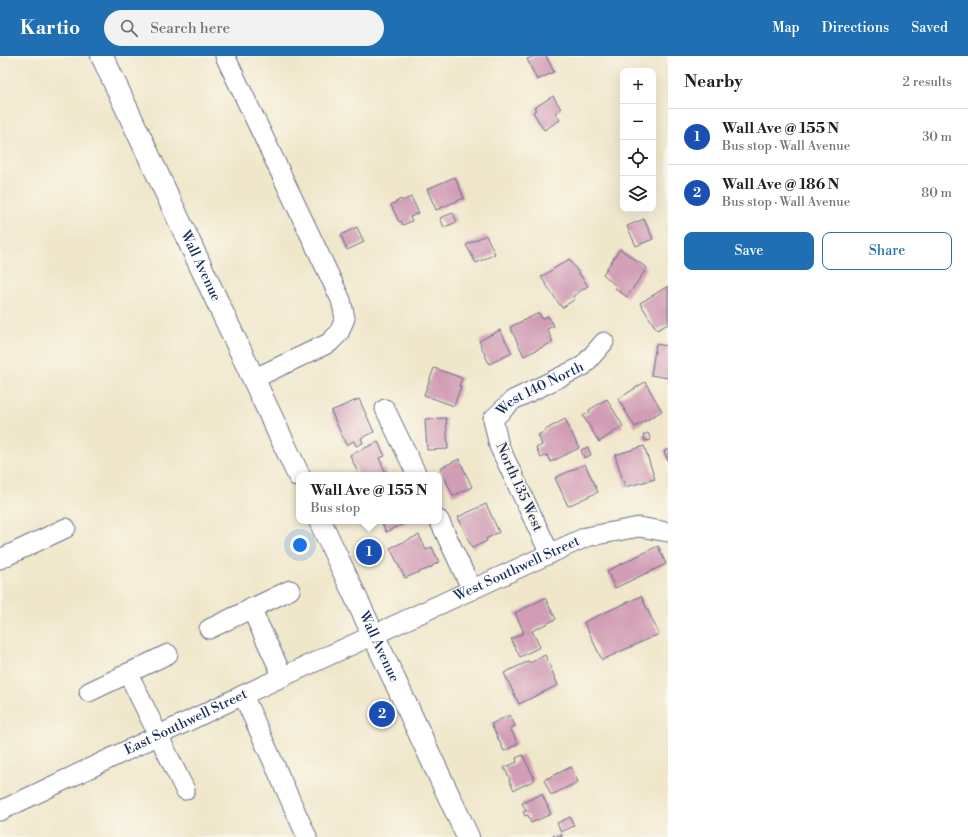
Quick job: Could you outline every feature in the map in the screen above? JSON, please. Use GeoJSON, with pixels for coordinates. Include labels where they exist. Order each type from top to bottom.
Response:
{"type":"FeatureCollection","features":[{"type":"Feature","properties":{"kind":"main road","name":"Wall Avenue"},"geometry":{"type":"LineString","coordinates":[[102,56],[297,472]]}},
{"type":"Feature","properties":{"kind":"main road","name":"Wall Avenue"},"geometry":{"type":"LineString","coordinates":[[321,524],[468,837]]}},
{"type":"Feature","properties":{"kind":"street"},"geometry":{"type":"LineString","coordinates":[[225,56],[341,300],[345,318],[338,333],[329,343],[253,379]]}},
{"type":"Feature","properties":{"kind":"street","name":"West 140 North"},"geometry":{"type":"LineString","coordinates":[[493,419],[513,400],[583,366],[604,342]]}},
{"type":"Feature","properties":{"kind":"street"},"geometry":{"type":"LineString","coordinates":[[385,409],[416,472]]}},
{"type":"Feature","properties":{"kind":"street","name":"North 135 West"},"geometry":{"type":"LineString","coordinates":[[493,419],[499,446],[550,554]]}},
{"type":"Feature","properties":{"kind":"street"},"geometry":{"type":"LineString","coordinates":[[441,524],[472,590]]}},
{"type":"Feature","properties":{"kind":"street","name":"West Southwell Street"},"geometry":{"type":"LineString","coordinates":[[373,636],[586,537],[639,527],[668,532]]}},
{"type":"Feature","properties":{"kind":"street"},"geometry":{"type":"LineString","coordinates":[[0,559],[66,528]]}},
{"type":"Feature","properties":{"kind":"street"},"geometry":{"type":"LineString","coordinates":[[209,629],[290,590]]}},
{"type":"Feature","properties":{"kind":"street"},"geometry":{"type":"LineString","coordinates":[[251,608],[282,677]]}},
{"type":"Feature","properties":{"kind":"street","name":"East Southwell Street"},"geometry":{"type":"LineString","coordinates":[[0,811],[243,695],[373,636]]}},
{"type":"Feature","properties":{"kind":"street"},"geometry":{"type":"LineString","coordinates":[[89,692],[168,654]]}},
{"type":"Feature","properties":{"kind":"street"},"geometry":{"type":"LineString","coordinates":[[128,673],[185,790]]}},
{"type":"Feature","properties":{"kind":"street"},"geometry":{"type":"LineString","coordinates":[[243,695],[307,837]]}},
{"type":"Feature","properties":{"kind":"building"},"geometry":{"type":"Polygon","coordinates":[[[535,56],[546,56],[554,72],[537,80],[527,59],[535,56]]]}},
{"type":"Feature","properties":{"kind":"building"},"geometry":{"type":"Polygon","coordinates":[[[553,96],[561,109],[555,113],[560,120],[544,130],[533,112],[536,110],[534,108],[553,96]]]}},
{"type":"Feature","properties":{"kind":"building"},"geometry":{"type":"Polygon","coordinates":[[[455,177],[464,198],[436,210],[427,189],[455,177]]]}},
{"type":"Feature","properties":{"kind":"building"},"geometry":{"type":"Polygon","coordinates":[[[411,197],[419,213],[410,217],[412,221],[403,225],[401,221],[399,222],[391,205],[401,199],[402,201],[411,197]]]}},
{"type":"Feature","properties":{"kind":"building"},"geometry":{"type":"Polygon","coordinates":[[[453,213],[457,222],[444,227],[440,218],[453,213]]]}},
{"type":"Feature","properties":{"kind":"building"},"geometry":{"type":"Polygon","coordinates":[[[644,219],[653,239],[636,246],[627,226],[644,219]]]}},
{"type":"Feature","properties":{"kind":"building"},"geometry":{"type":"Polygon","coordinates":[[[357,227],[364,242],[347,250],[341,235],[357,227]]]}},
{"type":"Feature","properties":{"kind":"building"},"geometry":{"type":"Polygon","coordinates":[[[486,235],[495,254],[476,263],[466,245],[486,235]]]}},
{"type":"Feature","properties":{"kind":"building"},"geometry":{"type":"Polygon","coordinates":[[[620,249],[647,268],[627,297],[615,288],[616,286],[603,274],[620,249]]]}},
{"type":"Feature","properties":{"kind":"building"},"geometry":{"type":"Polygon","coordinates":[[[569,259],[588,286],[573,296],[575,299],[562,308],[541,277],[569,259]]]}},
{"type":"Feature","properties":{"kind":"building"},"geometry":{"type":"Polygon","coordinates":[[[668,286],[668,324],[657,330],[640,303],[668,286]]]}},
{"type":"Feature","properties":{"kind":"building"},"geometry":{"type":"Polygon","coordinates":[[[539,313],[542,319],[548,316],[554,326],[547,329],[553,342],[524,356],[510,327],[539,313]]]}},
{"type":"Feature","properties":{"kind":"building"},"geometry":{"type":"Polygon","coordinates":[[[500,330],[512,353],[489,364],[479,341],[500,330]]]}},
{"type":"Feature","properties":{"kind":"building"},"geometry":{"type":"Polygon","coordinates":[[[656,344],[668,346],[668,378],[651,375],[656,344]]]}},
{"type":"Feature","properties":{"kind":"building"},"geometry":{"type":"Polygon","coordinates":[[[434,368],[462,378],[459,386],[461,386],[454,406],[424,395],[434,368]]]}},
{"type":"Feature","properties":{"kind":"building"},"geometry":{"type":"Polygon","coordinates":[[[645,382],[662,411],[635,427],[618,399],[645,382]]]}},
{"type":"Feature","properties":{"kind":"building"},"geometry":{"type":"Polygon","coordinates":[[[359,399],[374,432],[361,438],[363,443],[356,446],[354,441],[346,445],[331,411],[359,399]]]}},
{"type":"Feature","properties":{"kind":"building"},"geometry":{"type":"Polygon","coordinates":[[[607,399],[623,426],[599,442],[583,416],[590,412],[589,410],[607,399]]]}},
{"type":"Feature","properties":{"kind":"building"},"geometry":{"type":"Polygon","coordinates":[[[446,418],[448,449],[427,450],[425,419],[446,418]]]}},
{"type":"Feature","properties":{"kind":"building"},"geometry":{"type":"Polygon","coordinates":[[[565,419],[579,448],[551,462],[547,455],[541,458],[536,448],[542,445],[538,435],[565,419]]]}},
{"type":"Feature","properties":{"kind":"building"},"geometry":{"type":"Polygon","coordinates":[[[648,433],[651,440],[645,441],[643,435],[648,433]]]}},
{"type":"Feature","properties":{"kind":"building"},"geometry":{"type":"Polygon","coordinates":[[[378,442],[385,456],[379,458],[386,472],[358,472],[350,455],[378,442]]]}},
{"type":"Feature","properties":{"kind":"building"},"geometry":{"type":"Polygon","coordinates":[[[644,446],[655,479],[625,487],[615,455],[644,446]]]}},
{"type":"Feature","properties":{"kind":"building"},"geometry":{"type":"Polygon","coordinates":[[[588,447],[591,455],[584,458],[581,450],[588,447]]]}},
{"type":"Feature","properties":{"kind":"building"},"geometry":{"type":"Polygon","coordinates":[[[668,449],[668,461],[664,451],[668,449]]]}},
{"type":"Feature","properties":{"kind":"building"},"geometry":{"type":"Polygon","coordinates":[[[459,459],[472,487],[453,496],[440,468],[459,459]]]}},
{"type":"Feature","properties":{"kind":"building"},"geometry":{"type":"Polygon","coordinates":[[[585,464],[598,492],[568,506],[555,478],[585,464]]]}},
{"type":"Feature","properties":{"kind":"building"},"geometry":{"type":"Polygon","coordinates":[[[486,504],[499,532],[486,539],[487,541],[472,548],[458,517],[486,504]]]}},
{"type":"Feature","properties":{"kind":"building"},"geometry":{"type":"Polygon","coordinates":[[[382,524],[403,524],[386,532],[382,524]]]}},
{"type":"Feature","properties":{"kind":"building"},"geometry":{"type":"Polygon","coordinates":[[[419,535],[426,550],[432,547],[439,562],[432,567],[405,578],[390,548],[419,535]]]}},
{"type":"Feature","properties":{"kind":"building"},"geometry":{"type":"Polygon","coordinates":[[[658,546],[666,564],[615,588],[607,571],[658,546]]]}},
{"type":"Feature","properties":{"kind":"building"},"geometry":{"type":"Polygon","coordinates":[[[641,596],[659,634],[602,660],[584,622],[641,596]]]}},
{"type":"Feature","properties":{"kind":"building"},"geometry":{"type":"Polygon","coordinates":[[[545,598],[556,619],[532,631],[540,647],[520,657],[511,639],[524,633],[515,613],[545,598]]]}},
{"type":"Feature","properties":{"kind":"building"},"geometry":{"type":"Polygon","coordinates":[[[545,655],[558,685],[519,704],[504,673],[529,661],[530,663],[545,655]]]}},
{"type":"Feature","properties":{"kind":"building"},"geometry":{"type":"Polygon","coordinates":[[[510,715],[515,726],[510,728],[518,744],[504,751],[491,724],[510,715]]]}},
{"type":"Feature","properties":{"kind":"building"},"geometry":{"type":"Polygon","coordinates":[[[523,755],[535,780],[514,790],[504,768],[517,762],[516,758],[523,755]]]}},
{"type":"Feature","properties":{"kind":"building"},"geometry":{"type":"Polygon","coordinates":[[[571,767],[578,782],[551,795],[544,780],[571,767]]]}},
{"type":"Feature","properties":{"kind":"building"},"geometry":{"type":"Polygon","coordinates":[[[542,794],[551,814],[531,823],[528,815],[525,816],[523,812],[526,811],[522,803],[542,794]]]}},
{"type":"Feature","properties":{"kind":"building"},"geometry":{"type":"Polygon","coordinates":[[[570,817],[574,826],[561,832],[557,823],[570,817]]]}},
{"type":"Feature","properties":{"kind":"building"},"geometry":{"type":"Polygon","coordinates":[[[561,834],[562,837],[555,837],[561,834]]]}},
{"type":"Feature","properties":{"kind":"place","name":"Wall Ave @ 155 N"},"geometry":{"type":"Point","coordinates":[369,552]}},
{"type":"Feature","properties":{"kind":"place","name":"Wall Ave @ 186 N"},"geometry":{"type":"Point","coordinates":[382,714]}}]}
